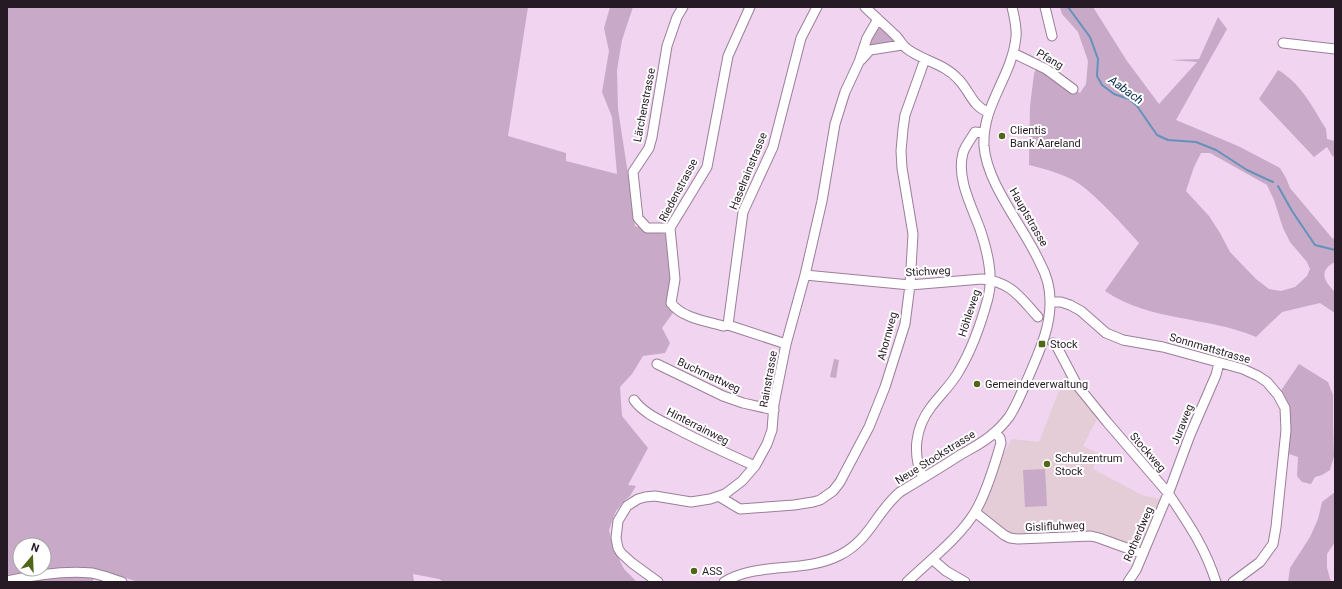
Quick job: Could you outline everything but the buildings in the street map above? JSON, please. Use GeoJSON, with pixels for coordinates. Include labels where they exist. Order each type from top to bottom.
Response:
{"type":"FeatureCollection","features":[{"type":"Feature","properties":{"kind":"street","name":"Lärchenstrasse"},"geometry":{"type":"LineString","coordinates":[[670,228],[647,228],[638,218],[633,172],[649,148],[667,46],[675,23],[683,7]]}},
{"type":"Feature","properties":{"kind":"street","name":"Riedenstrasse"},"geometry":{"type":"LineString","coordinates":[[728,326],[723,326],[687,315],[676,310],[671,303],[675,279],[670,228],[707,167],[728,56],[750,7]]}},
{"type":"Feature","properties":{"kind":"street","name":"Haselrainstrasse"},"geometry":{"type":"LineString","coordinates":[[728,326],[743,212],[773,147],[801,38],[817,7]]}},
{"type":"Feature","properties":{"kind":"street"},"geometry":{"type":"LineString","coordinates":[[865,7],[898,38],[902,45],[925,59],[939,64],[948,70],[964,85],[976,106],[988,112]]}},
{"type":"Feature","properties":{"kind":"street","name":"Hauptstrasse"},"geometry":{"type":"LineString","coordinates":[[995,433],[1009,417],[1020,396],[1042,344],[1048,319],[1050,302],[1048,284],[1040,262],[993,178],[986,158],[984,132],[988,112],[1013,53],[1016,37],[1016,27],[1012,7]]}},
{"type":"Feature","properties":{"kind":"street"},"geometry":{"type":"LineString","coordinates":[[1045,7],[1052,36]]}},
{"type":"Feature","properties":{"kind":"street","name":"Rainstrasse"},"geometry":{"type":"LineString","coordinates":[[658,582],[621,553],[618,548],[616,538],[616,527],[618,521],[623,511],[632,502],[645,497],[655,496],[691,502],[720,496],[735,487],[755,466],[772,430],[774,404],[786,344],[805,275],[822,201],[834,124],[845,92],[868,38],[878,19]]}},
{"type":"Feature","properties":{"kind":"street"},"geometry":{"type":"LineString","coordinates":[[1283,43],[1335,49]]}},
{"type":"Feature","properties":{"kind":"street","name":"Rainstrasse"},"geometry":{"type":"LineString","coordinates":[[858,62],[870,50],[902,45]]}},
{"type":"Feature","properties":{"kind":"street","name":"Pfang"},"geometry":{"type":"LineString","coordinates":[[1013,53],[1046,69],[1073,89]]}},
{"type":"Feature","properties":{"kind":"street","name":"Ahornweg"},"geometry":{"type":"LineString","coordinates":[[720,496],[740,510],[813,502],[827,496],[833,491],[849,466],[875,413],[902,332],[910,285],[914,234],[902,168],[901,151],[905,114],[925,59]]}},
{"type":"Feature","properties":{"kind":"street","name":"Höhleweg"},"geometry":{"type":"LineString","coordinates":[[923,478],[918,467],[916,455],[919,429],[926,413],[952,382],[964,362],[989,296],[989,266],[983,240],[966,194],[962,169],[963,154],[969,141],[975,132],[984,132]]}},
{"type":"Feature","properties":{"kind":"street","name":"Stichweg"},"geometry":{"type":"LineString","coordinates":[[805,275],[910,285],[982,279],[990,280],[1000,282],[1010,288],[1038,317]]}},
{"type":"Feature","properties":{"kind":"street","name":"Sonnmattstrasse"},"geometry":{"type":"LineString","coordinates":[[1050,302],[1070,305],[1106,332],[1123,340],[1163,347],[1243,369],[1268,382],[1278,395],[1285,408],[1286,430],[1273,544],[1260,562],[1233,582]]}},
{"type":"Feature","properties":{"kind":"street"},"geometry":{"type":"LineString","coordinates":[[728,326],[786,344]]}},
{"type":"Feature","properties":{"kind":"street","name":"Stockweg"},"geometry":{"type":"LineString","coordinates":[[1053,343],[1057,347],[1077,385],[1168,493],[1200,542],[1209,560],[1216,582]]}},
{"type":"Feature","properties":{"kind":"street","name":"Juraweg"},"geometry":{"type":"LineString","coordinates":[[1168,493],[1216,375],[1219,363]]}},
{"type":"Feature","properties":{"kind":"street","name":"Buchmattweg"},"geometry":{"type":"LineString","coordinates":[[657,364],[723,396],[742,403],[774,410]]}},
{"type":"Feature","properties":{"kind":"street","name":"Hinterrainweg"},"geometry":{"type":"LineString","coordinates":[[634,400],[640,408],[657,418],[713,448],[755,466]]}},
{"type":"Feature","properties":{"kind":"street"},"geometry":{"type":"LineString","coordinates":[[907,582],[955,536],[975,512],[988,482],[1001,443],[1000,438],[995,433]]}},
{"type":"Feature","properties":{"kind":"street","name":"Neue Stockstrasse"},"geometry":{"type":"LineString","coordinates":[[724,582],[748,572],[807,566],[826,561],[839,555],[860,541],[892,499],[900,492],[995,433]]}},
{"type":"Feature","properties":{"kind":"street","name":"Rotherdweg"},"geometry":{"type":"LineString","coordinates":[[1128,582],[1136,570],[1168,493]]}},
{"type":"Feature","properties":{"kind":"street","name":"Gislifluhweg"},"geometry":{"type":"LineString","coordinates":[[975,512],[1010,538],[1091,536],[1142,554]]}},
{"type":"Feature","properties":{"kind":"street"},"geometry":{"type":"LineString","coordinates":[[932,559],[946,571],[965,582]]}},
{"type":"Feature","properties":{"kind":"street"},"geometry":{"type":"LineString","coordinates":[[7,581],[45,574],[84,573],[108,577],[122,582]]}},
{"type":"Feature","properties":{"kind":"shaded area"},"geometry":{"type":"Polygon","coordinates":[[[7,7],[528,7],[508,136],[566,153],[566,161],[617,174],[612,117],[602,92],[609,51],[604,28],[610,7],[633,7],[622,40],[617,70],[618,109],[635,226],[665,234],[670,245],[675,310],[662,328],[670,343],[665,353],[643,356],[632,374],[620,387],[622,416],[648,448],[628,485],[636,486],[630,496],[616,511],[609,530],[613,547],[624,569],[637,582],[444,582],[439,579],[413,574],[414,582],[139,582],[99,570],[92,582],[7,582],[7,7]]]}},
{"type":"Feature","properties":{"kind":"shaded area"},"geometry":{"type":"Polygon","coordinates":[[[1060,7],[1093,7],[1127,61],[1159,104],[1197,62],[1171,60],[1199,59],[1218,17],[1227,29],[1176,120],[1238,146],[1280,168],[1290,188],[1332,238],[1335,239],[1335,262],[1326,269],[1324,276],[1328,284],[1335,292],[1335,313],[1320,303],[1282,312],[1256,337],[1218,325],[1160,314],[1123,301],[1105,291],[1139,243],[1102,203],[1078,183],[1061,174],[1029,165],[1030,106],[1036,69],[1080,93],[1086,84],[1088,61],[1078,32],[1062,14],[1060,7]],[[1201,153],[1194,167],[1186,191],[1209,216],[1230,252],[1256,279],[1269,289],[1281,291],[1295,287],[1307,276],[1310,269],[1307,262],[1290,242],[1283,228],[1274,200],[1267,185],[1210,153],[1201,153]]]}},
{"type":"Feature","properties":{"kind":"shaded area"},"geometry":{"type":"Polygon","coordinates":[[[878,27],[881,27],[896,39],[895,43],[869,48],[869,42],[878,27]]]}},
{"type":"Feature","properties":{"kind":"shaded area"},"geometry":{"type":"Polygon","coordinates":[[[1278,70],[1292,81],[1304,94],[1326,129],[1327,139],[1335,141],[1335,154],[1333,157],[1327,147],[1314,157],[1259,99],[1278,70]]]}},
{"type":"Feature","properties":{"kind":"shaded area"},"geometry":{"type":"Polygon","coordinates":[[[834,359],[839,360],[836,378],[830,377],[834,359]]]}},
{"type":"Feature","properties":{"kind":"shaded area"},"geometry":{"type":"Polygon","coordinates":[[[1299,364],[1328,382],[1333,395],[1334,456],[1330,470],[1315,477],[1311,484],[1302,482],[1297,476],[1298,457],[1289,454],[1286,430],[1278,395],[1299,364]]]}},
{"type":"Feature","properties":{"kind":"shaded area","name":"Schulzentrum Stock"},"geometry":{"type":"Polygon","coordinates":[[[1067,370],[1098,417],[1083,446],[1099,454],[1093,469],[1142,495],[1160,499],[1141,549],[1097,535],[1012,535],[978,512],[1001,458],[1012,439],[1039,442],[1067,370]]]}},
{"type":"Feature","properties":{"kind":"shaded area"},"geometry":{"type":"Polygon","coordinates":[[[1045,469],[1047,506],[1025,507],[1023,470],[1045,469]]]}},
{"type":"Feature","properties":{"kind":"shaded area"},"geometry":{"type":"Polygon","coordinates":[[[1335,492],[1335,542],[1327,554],[1327,568],[1331,582],[1288,582],[1290,568],[1310,537],[1318,519],[1322,502],[1335,492]]]}},
{"type":"Feature","properties":{"kind":"waterway","name":"Aabach"},"geometry":{"type":"LineString","coordinates":[[1068,7],[1090,37],[1098,59],[1097,76],[1102,85],[1114,94],[1129,99],[1137,106],[1157,135],[1168,140],[1196,142],[1216,150],[1247,170],[1273,182]]}},
{"type":"Feature","properties":{"kind":"waterway","name":"Aabach"},"geometry":{"type":"LineString","coordinates":[[1278,186],[1292,211],[1315,245],[1335,250]]}},
{"type":"Feature","properties":{"kind":"place","name":"Clientis Bank Aareland"},"geometry":{"type":"Point","coordinates":[1002,136]}},
{"type":"Feature","properties":{"kind":"place","name":"Stock"},"geometry":{"type":"Point","coordinates":[1042,344]}},
{"type":"Feature","properties":{"kind":"place","name":"Gemeindeverwaltung"},"geometry":{"type":"Point","coordinates":[977,384]}},
{"type":"Feature","properties":{"kind":"place","name":"Schulzentrum Stock"},"geometry":{"type":"Point","coordinates":[1047,464]}},
{"type":"Feature","properties":{"kind":"place","name":"ASS"},"geometry":{"type":"Point","coordinates":[694,571]}}]}
